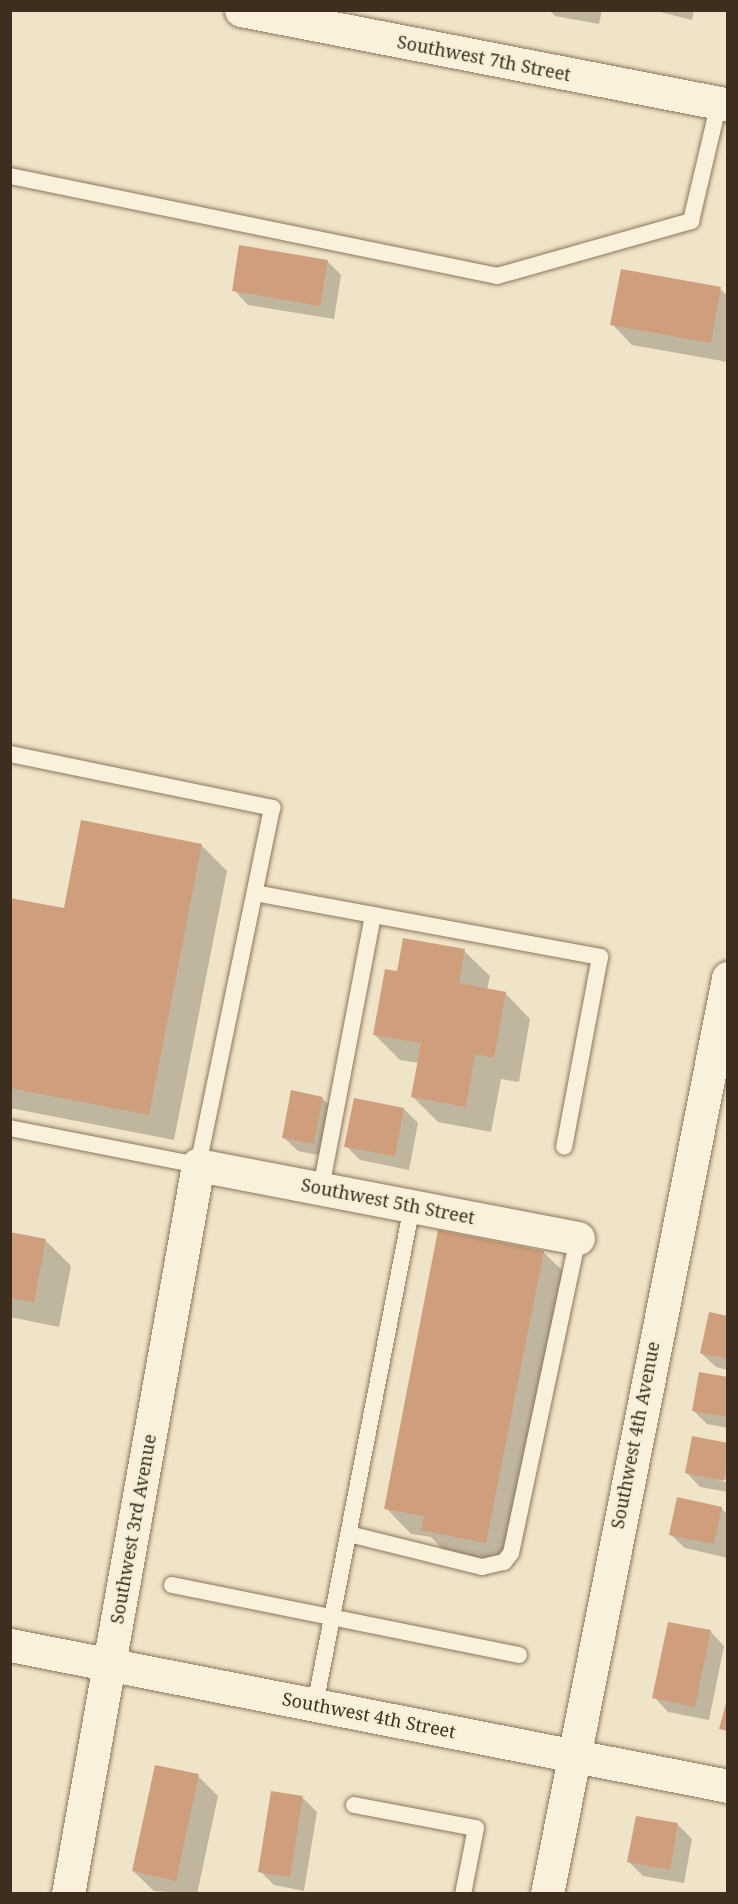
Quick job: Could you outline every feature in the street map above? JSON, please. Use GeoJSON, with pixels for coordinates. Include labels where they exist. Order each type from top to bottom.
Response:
{"type":"FeatureCollection","features":[{"type":"Feature","properties":{"kind":"street","name":"Southwest 7th Street"},"geometry":{"type":"LineString","coordinates":[[241,10],[723,104]]}},
{"type":"Feature","properties":{"kind":"street","name":"Southwest 4th Avenue"},"geometry":{"type":"LineString","coordinates":[[547,1893],[571,1755],[728,978]]}},
{"type":"Feature","properties":{"kind":"street","name":"Southwest 5th Street"},"geometry":{"type":"LineString","coordinates":[[198,1164],[578,1238]]}},
{"type":"Feature","properties":{"kind":"street","name":"Southwest 3rd Avenue"},"geometry":{"type":"LineString","coordinates":[[68,1893],[198,1164]]}},
{"type":"Feature","properties":{"kind":"street","name":"Southwest 4th Street"},"geometry":{"type":"LineString","coordinates":[[10,1645],[728,1786]]}},
{"type":"Feature","properties":{"kind":"lane"},"geometry":{"type":"LineString","coordinates":[[10,176],[497,276],[691,221],[723,104]]}},
{"type":"Feature","properties":{"kind":"lane"},"geometry":{"type":"LineString","coordinates":[[10,754],[272,808],[198,1164],[10,1128]]}},
{"type":"Feature","properties":{"kind":"lane"},"geometry":{"type":"LineString","coordinates":[[255,893],[600,957],[564,1147]]}},
{"type":"Feature","properties":{"kind":"lane"},"geometry":{"type":"LineString","coordinates":[[321,1188],[373,915]]}},
{"type":"Feature","properties":{"kind":"lane"},"geometry":{"type":"LineString","coordinates":[[315,1705],[412,1206]]}},
{"type":"Feature","properties":{"kind":"lane"},"geometry":{"type":"LineString","coordinates":[[349,1534],[482,1567],[504,1562],[511,1553],[578,1238]]}},
{"type":"Feature","properties":{"kind":"lane"},"geometry":{"type":"LineString","coordinates":[[172,1585],[519,1655]]}},
{"type":"Feature","properties":{"kind":"lane"},"geometry":{"type":"LineString","coordinates":[[354,1805],[476,1828],[463,1893]]}},
{"type":"Feature","properties":{"kind":"building"},"geometry":{"type":"Polygon","coordinates":[[[239,245],[328,260],[320,306],[232,291],[239,245]]]}},
{"type":"Feature","properties":{"kind":"building"},"geometry":{"type":"Polygon","coordinates":[[[621,269],[721,287],[711,343],[610,325],[621,269]]]}},
{"type":"Feature","properties":{"kind":"building"},"geometry":{"type":"Polygon","coordinates":[[[81,820],[202,844],[149,1115],[10,1088],[10,898],[64,908],[81,820]]]}},
{"type":"Feature","properties":{"kind":"building"},"geometry":{"type":"Polygon","coordinates":[[[403,938],[465,949],[459,983],[506,992],[494,1058],[475,1054],[466,1107],[411,1097],[421,1043],[373,1035],[385,969],[397,971],[403,938]]]}},
{"type":"Feature","properties":{"kind":"building"},"geometry":{"type":"Polygon","coordinates":[[[291,1090],[323,1097],[314,1144],[282,1138],[291,1090]]]}},
{"type":"Feature","properties":{"kind":"building"},"geometry":{"type":"Polygon","coordinates":[[[354,1098],[404,1108],[395,1156],[344,1147],[354,1098]]]}},
{"type":"Feature","properties":{"kind":"building"},"geometry":{"type":"Polygon","coordinates":[[[438,1230],[544,1251],[486,1543],[421,1530],[424,1516],[384,1509],[438,1230]]]}},
{"type":"Feature","properties":{"kind":"building"},"geometry":{"type":"Polygon","coordinates":[[[10,1232],[46,1239],[34,1302],[10,1298],[10,1232]]]}},
{"type":"Feature","properties":{"kind":"building"},"geometry":{"type":"Polygon","coordinates":[[[709,1312],[728,1316],[728,1359],[700,1353],[709,1312]]]}},
{"type":"Feature","properties":{"kind":"building"},"geometry":{"type":"Polygon","coordinates":[[[699,1372],[728,1377],[728,1417],[692,1411],[699,1372]]]}},
{"type":"Feature","properties":{"kind":"building"},"geometry":{"type":"Polygon","coordinates":[[[692,1436],[728,1443],[724,1481],[685,1473],[692,1436]]]}},
{"type":"Feature","properties":{"kind":"building"},"geometry":{"type":"Polygon","coordinates":[[[677,1497],[722,1507],[714,1544],[669,1535],[677,1497]]]}},
{"type":"Feature","properties":{"kind":"building"},"geometry":{"type":"Polygon","coordinates":[[[668,1622],[711,1630],[695,1707],[652,1698],[668,1622]]]}},
{"type":"Feature","properties":{"kind":"building"},"geometry":{"type":"Polygon","coordinates":[[[728,1696],[728,1731],[719,1729],[728,1696]]]}},
{"type":"Feature","properties":{"kind":"building"},"geometry":{"type":"Polygon","coordinates":[[[155,1765],[199,1774],[176,1881],[132,1871],[155,1765]]]}},
{"type":"Feature","properties":{"kind":"building"},"geometry":{"type":"Polygon","coordinates":[[[271,1791],[303,1796],[290,1877],[258,1872],[271,1791]]]}},
{"type":"Feature","properties":{"kind":"building"},"geometry":{"type":"Polygon","coordinates":[[[636,1816],[678,1823],[670,1870],[627,1862],[636,1816]]]}}]}
